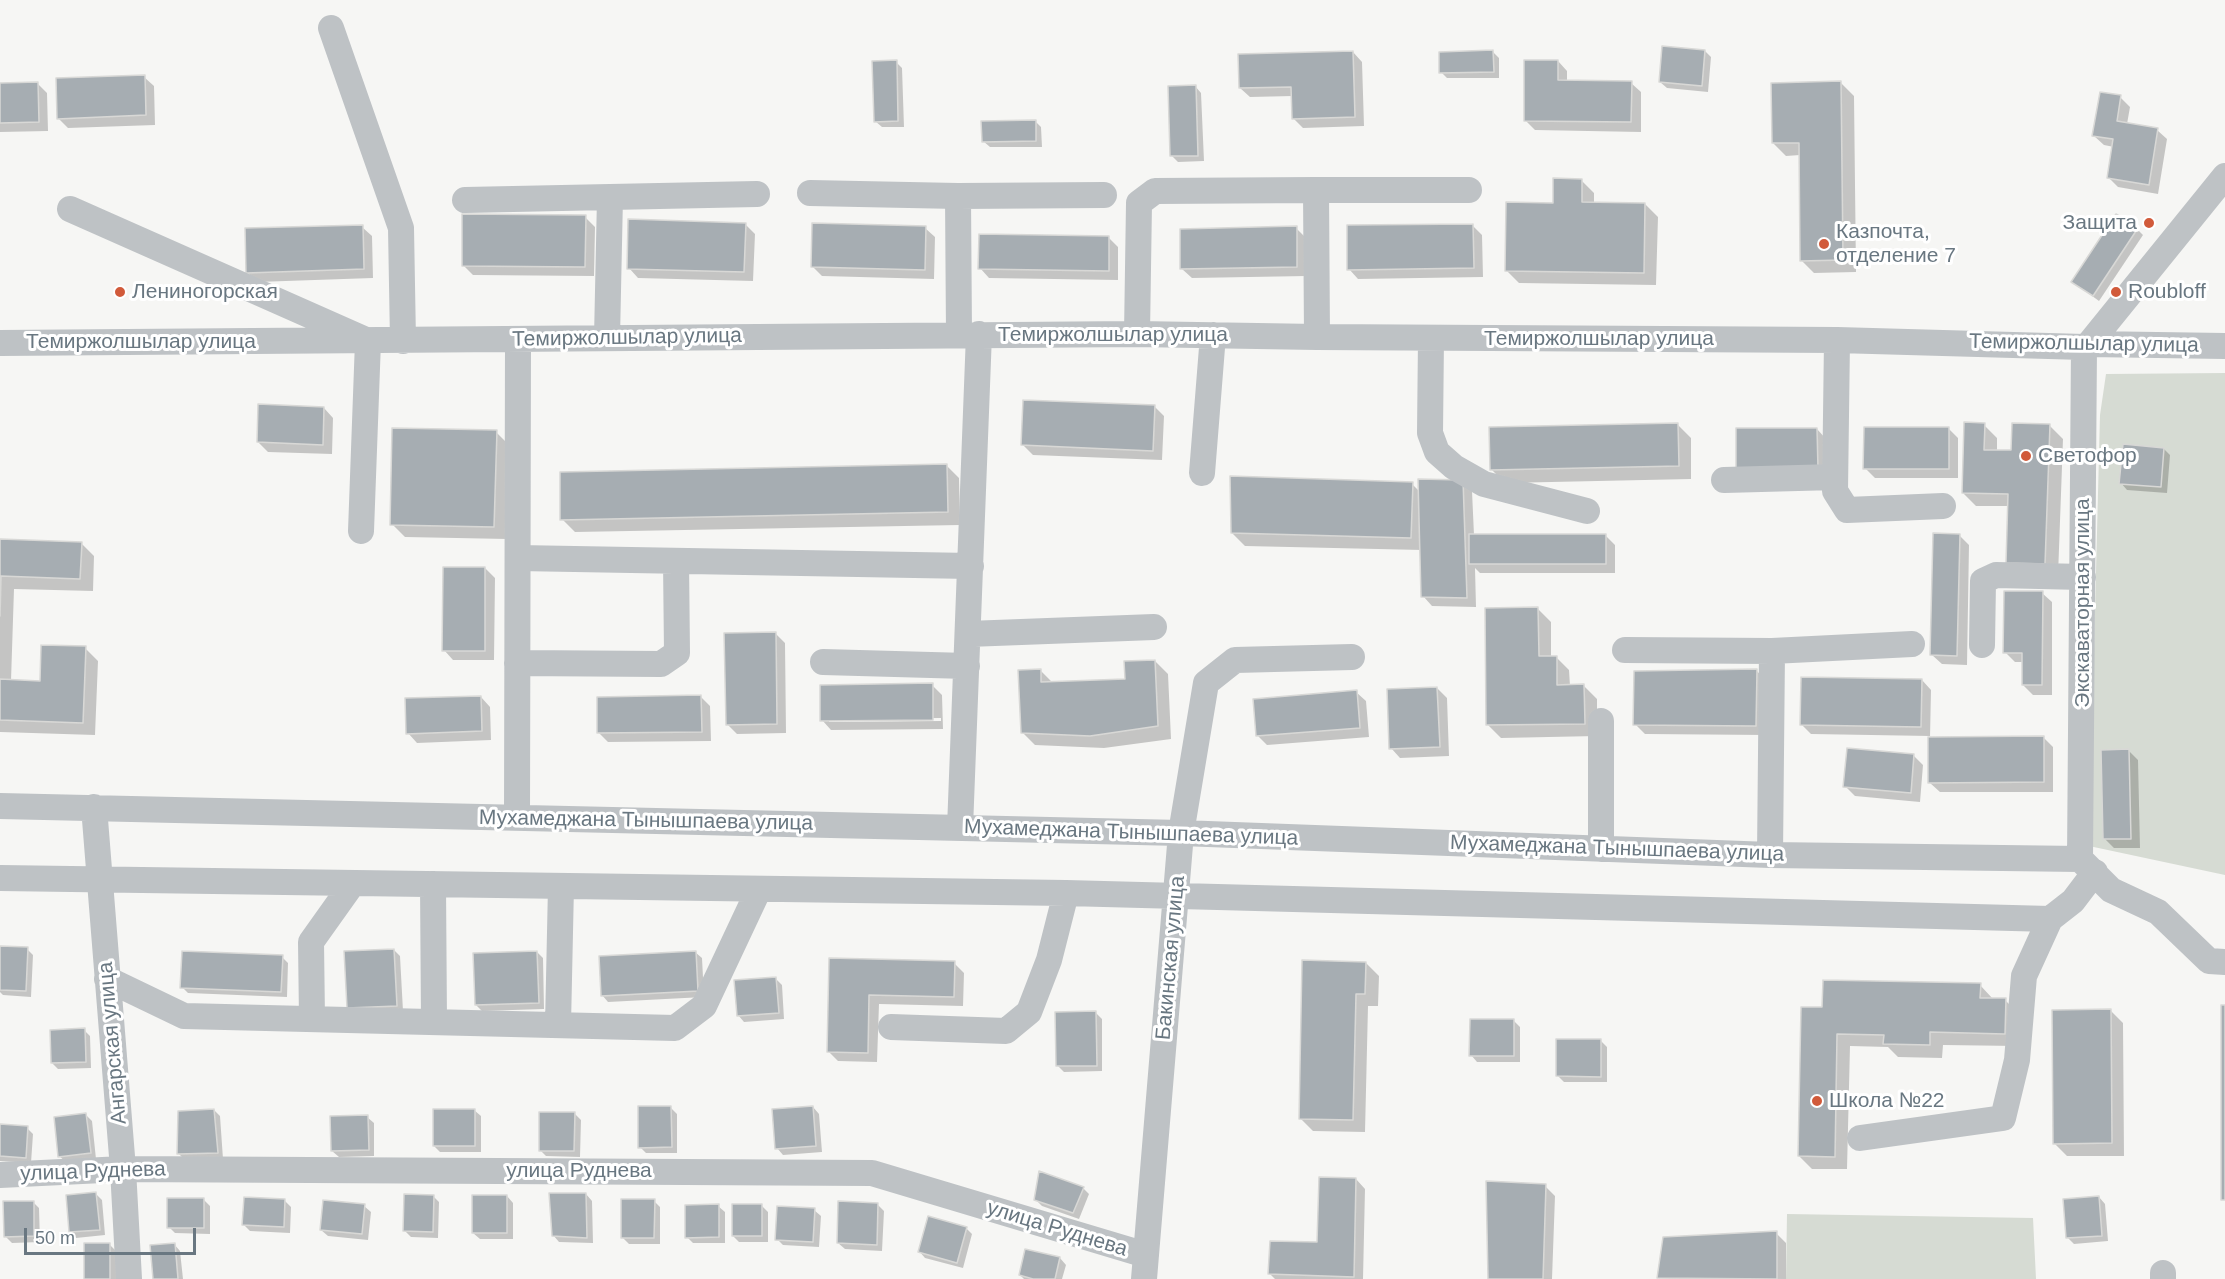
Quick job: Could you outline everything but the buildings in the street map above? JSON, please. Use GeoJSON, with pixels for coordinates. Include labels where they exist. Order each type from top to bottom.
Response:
{"type":"FeatureCollection","features":[{"type":"Feature","properties":{"kind":"street"},"geometry":{"type":"LineString","coordinates":[[331,28],[401,228],[403,340]]}},
{"type":"Feature","properties":{"kind":"street"},"geometry":{"type":"LineString","coordinates":[[2087,346],[2225,176]]}},
{"type":"Feature","properties":{"kind":"street"},"geometry":{"type":"LineString","coordinates":[[1316,190],[1317,337]]}},
{"type":"Feature","properties":{"kind":"street"},"geometry":{"type":"LineString","coordinates":[[1137,334],[1139,203],[1155,191],[1469,190]]}},
{"type":"Feature","properties":{"kind":"street"},"geometry":{"type":"LineString","coordinates":[[810,193],[958,196],[1104,195]]}},
{"type":"Feature","properties":{"kind":"street"},"geometry":{"type":"LineString","coordinates":[[465,200],[757,194]]}},
{"type":"Feature","properties":{"kind":"street"},"geometry":{"type":"LineString","coordinates":[[958,196],[969,334],[971,566],[960,828]]}},
{"type":"Feature","properties":{"kind":"street"},"geometry":{"type":"LineString","coordinates":[[607,339],[610,197]]}},
{"type":"Feature","properties":{"kind":"street"},"geometry":{"type":"LineString","coordinates":[[70,209],[368,341],[361,531]]}},
{"type":"Feature","properties":{"kind":"street","name":"Темиржолшылар улица"},"geometry":{"type":"LineString","coordinates":[[0,343],[1137,334],[2225,346]]}},
{"type":"Feature","properties":{"kind":"street"},"geometry":{"type":"LineString","coordinates":[[1202,473],[1213,335]]}},
{"type":"Feature","properties":{"kind":"street"},"geometry":{"type":"LineString","coordinates":[[1431,338],[1430,433],[1437,452],[1454,467],[1484,484],[1587,511]]}},
{"type":"Feature","properties":{"kind":"street"},"geometry":{"type":"LineString","coordinates":[[517,818],[518,340]]}},
{"type":"Feature","properties":{"kind":"street"},"geometry":{"type":"LineString","coordinates":[[1837,340],[1835,491],[1846,510],[1943,506]]}},
{"type":"Feature","properties":{"kind":"street","name":"Экскаваторная улица"},"geometry":{"type":"LineString","coordinates":[[2087,346],[2083,577],[2087,866]]}},
{"type":"Feature","properties":{"kind":"street"},"geometry":{"type":"LineString","coordinates":[[1724,480],[1835,477]]}},
{"type":"Feature","properties":{"kind":"street"},"geometry":{"type":"LineString","coordinates":[[518,558],[971,566]]}},
{"type":"Feature","properties":{"kind":"street"},"geometry":{"type":"LineString","coordinates":[[517,663],[661,664],[677,653],[676,561]]}},
{"type":"Feature","properties":{"kind":"street"},"geometry":{"type":"LineString","coordinates":[[1982,645],[1983,581],[1996,575],[2083,577]]}},
{"type":"Feature","properties":{"kind":"street"},"geometry":{"type":"LineString","coordinates":[[968,634],[1154,627]]}},
{"type":"Feature","properties":{"kind":"street"},"geometry":{"type":"LineString","coordinates":[[1625,650],[1772,651],[1912,644]]}},
{"type":"Feature","properties":{"kind":"street"},"geometry":{"type":"LineString","coordinates":[[1770,855],[1772,651]]}},
{"type":"Feature","properties":{"kind":"street","name":"Бакинская улица"},"geometry":{"type":"LineString","coordinates":[[1145,1267],[1181,833],[1206,683],[1235,660],[1352,657]]}},
{"type":"Feature","properties":{"kind":"street"},"geometry":{"type":"LineString","coordinates":[[823,662],[967,666]]}},
{"type":"Feature","properties":{"kind":"street"},"geometry":{"type":"LineString","coordinates":[[1601,722],[1601,849]]}},
{"type":"Feature","properties":{"kind":"street","name":"Мухамеджана Тынышпаева улица"},"geometry":{"type":"LineString","coordinates":[[0,806],[1181,833],[2087,866]]}},
{"type":"Feature","properties":{"kind":"street","name":"Ангарская улица"},"geometry":{"type":"LineString","coordinates":[[94,807],[123,1170],[129,1279]]}},
{"type":"Feature","properties":{"kind":"street"},"geometry":{"type":"LineString","coordinates":[[1860,1138],[2003,1118],[2017,1060],[2024,976],[2050,919],[2073,901],[2087,866],[2111,890],[2158,912],[2209,961],[2225,962]]}},
{"type":"Feature","properties":{"kind":"street"},"geometry":{"type":"LineString","coordinates":[[0,878],[1066,893],[2050,919]]}},
{"type":"Feature","properties":{"kind":"street"},"geometry":{"type":"LineString","coordinates":[[312,1019],[311,942],[353,883]]}},
{"type":"Feature","properties":{"kind":"street"},"geometry":{"type":"LineString","coordinates":[[434,884],[435,1022]]}},
{"type":"Feature","properties":{"kind":"street"},"geometry":{"type":"LineString","coordinates":[[558,1024],[561,886]]}},
{"type":"Feature","properties":{"kind":"street"},"geometry":{"type":"LineString","coordinates":[[107,979],[184,1016],[675,1028],[704,1006],[759,889]]}},
{"type":"Feature","properties":{"kind":"street"},"geometry":{"type":"LineString","coordinates":[[891,1027],[1006,1031],[1029,1012],[1049,960],[1066,893]]}},
{"type":"Feature","properties":{"kind":"street","name":"улица Руднева"},"geometry":{"type":"LineString","coordinates":[[0,1175],[123,1170],[872,1173],[1145,1267]]}},
{"type":"Feature","properties":{"kind":"shaded area"},"geometry":{"type":"Polygon","coordinates":[[[2225,373],[2225,875],[2089,846],[2100,415],[2106,374],[2225,373]]]}},
{"type":"Feature","properties":{"kind":"shaded area"},"geometry":{"type":"Polygon","coordinates":[[[1787,1214],[2033,1218],[2036,1279],[1786,1279],[1787,1214]]]}},
{"type":"Feature","properties":{"kind":"place","name":"Защита"},"geometry":{"type":"Point","coordinates":[2149,223]}},
{"type":"Feature","properties":{"kind":"place","name":"Казпочта, отделение 7"},"geometry":{"type":"Point","coordinates":[1824,244]}},
{"type":"Feature","properties":{"kind":"place","name":"Лениногорская"},"geometry":{"type":"Point","coordinates":[120,292]}},
{"type":"Feature","properties":{"kind":"place","name":"Roubloff"},"geometry":{"type":"Point","coordinates":[2116,292]}},
{"type":"Feature","properties":{"kind":"place","name":"Светофор"},"geometry":{"type":"Point","coordinates":[2026,456]}},
{"type":"Feature","properties":{"kind":"place","name":"Школа №22"},"geometry":{"type":"Point","coordinates":[1817,1101]}}]}
